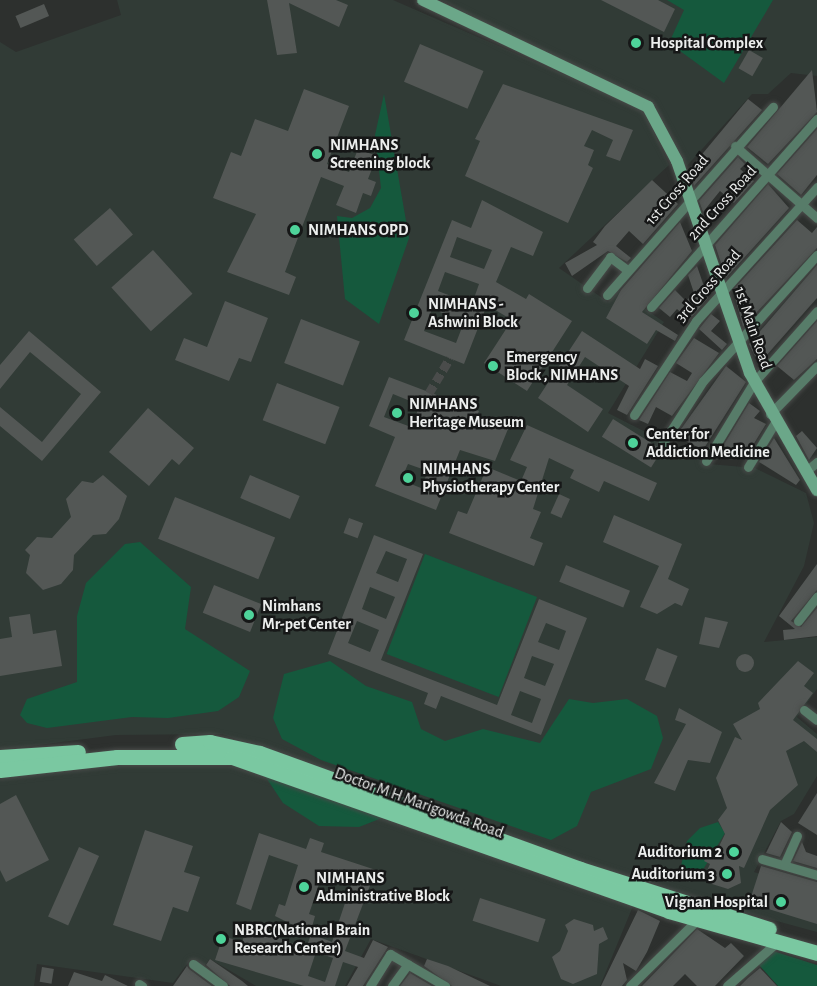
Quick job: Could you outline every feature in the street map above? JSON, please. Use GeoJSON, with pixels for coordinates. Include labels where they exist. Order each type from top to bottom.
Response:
{"type":"FeatureCollection","features":[{"type":"Feature","properties":{"kind":"main road","name":"Doctor M H Marigowda Road"},"geometry":{"type":"LineString","coordinates":[[0,757],[210,742],[232,745],[673,901],[817,943]]}},
{"type":"Feature","properties":{"kind":"main road","name":"Doctor M H Marigowda Road"},"geometry":{"type":"LineString","coordinates":[[0,770],[117,757],[232,757],[697,920],[817,953]]}},
{"type":"Feature","properties":{"kind":"street"},"geometry":{"type":"LineString","coordinates":[[413,0],[640,104],[676,168]]}},
{"type":"Feature","properties":{"kind":"street"},"geometry":{"type":"LineString","coordinates":[[423,0],[642,101],[657,119],[676,168]]}},
{"type":"Feature","properties":{"kind":"street","name":"1st Cross Road"},"geometry":{"type":"LineString","coordinates":[[607,295],[735,146],[773,107]]}},
{"type":"Feature","properties":{"kind":"street","name":"2nd Cross Road"},"geometry":{"type":"LineString","coordinates":[[651,307],[817,119]]}},
{"type":"Feature","properties":{"kind":"street"},"geometry":{"type":"LineString","coordinates":[[735,146],[817,218]]}},
{"type":"Feature","properties":{"kind":"street","name":"1st Main Road"},"geometry":{"type":"LineString","coordinates":[[676,168],[754,382],[772,419],[817,490]]}},
{"type":"Feature","properties":{"kind":"street","name":"3rd Cross Road"},"geometry":{"type":"LineString","coordinates":[[634,414],[679,343],[817,187]]}},
{"type":"Feature","properties":{"kind":"street"},"geometry":{"type":"LineString","coordinates":[[663,443],[738,340],[817,255]]}},
{"type":"Feature","properties":{"kind":"street"},"geometry":{"type":"LineString","coordinates":[[587,288],[610,257],[627,270]]}},
{"type":"Feature","properties":{"kind":"street"},"geometry":{"type":"LineString","coordinates":[[706,461],[754,382],[817,311]]}},
{"type":"Feature","properties":{"kind":"street"},"geometry":{"type":"LineString","coordinates":[[748,468],[772,419],[817,366]]}},
{"type":"Feature","properties":{"kind":"street"},"geometry":{"type":"LineString","coordinates":[[805,472],[817,462]]}},
{"type":"Feature","properties":{"kind":"street"},"geometry":{"type":"LineString","coordinates":[[798,621],[817,597]]}},
{"type":"Feature","properties":{"kind":"street"},"geometry":{"type":"LineString","coordinates":[[804,710],[817,720]]}},
{"type":"Feature","properties":{"kind":"street"},"geometry":{"type":"LineString","coordinates":[[784,865],[797,836]]}},
{"type":"Feature","properties":{"kind":"street"},"geometry":{"type":"LineString","coordinates":[[762,859],[817,875]]}},
{"type":"Feature","properties":{"kind":"street"},"geometry":{"type":"LineString","coordinates":[[630,986],[697,920]]}},
{"type":"Feature","properties":{"kind":"street"},"geometry":{"type":"LineString","coordinates":[[727,986],[777,942]]}},
{"type":"Feature","properties":{"kind":"street"},"geometry":{"type":"LineString","coordinates":[[370,986],[390,954],[433,983],[445,986]]}},
{"type":"Feature","properties":{"kind":"street"},"geometry":{"type":"LineString","coordinates":[[193,964],[223,986]]}},
{"type":"Feature","properties":{"kind":"street"},"geometry":{"type":"LineString","coordinates":[[392,986],[408,964]]}},
{"type":"Feature","properties":{"kind":"shaded area"},"geometry":{"type":"Polygon","coordinates":[[[117,0],[393,0],[643,109],[669,165],[559,268],[608,302],[618,290],[664,322],[608,413],[709,464],[755,468],[806,493],[814,523],[804,566],[764,642],[817,637],[817,689],[797,717],[817,734],[817,776],[794,814],[781,821],[754,872],[817,892],[817,932],[646,885],[222,734],[116,735],[0,750],[0,42],[16,52],[121,15],[117,0]]]}},
{"type":"Feature","properties":{"kind":"shaded area","name":"Hospital Complex"},"geometry":{"type":"Polygon","coordinates":[[[442,0],[817,0],[817,76],[791,73],[768,94],[752,94],[684,169],[660,118],[442,0]]]}},
{"type":"Feature","properties":{"kind":"shaded area"},"geometry":{"type":"Polygon","coordinates":[[[96,764],[239,767],[633,906],[600,986],[501,986],[371,939],[345,986],[256,986],[210,959],[203,968],[190,960],[173,983],[37,964],[34,986],[0,986],[0,779],[96,764]]]}},
{"type":"Feature","properties":{"kind":"green space"},"geometry":{"type":"Polygon","coordinates":[[[667,0],[773,0],[724,83],[669,43],[684,10],[667,0]]]}},
{"type":"Feature","properties":{"kind":"green space"},"geometry":{"type":"Polygon","coordinates":[[[384,94],[409,238],[379,324],[345,299],[337,216],[352,218],[370,208],[381,188],[375,135],[384,94]]]}},
{"type":"Feature","properties":{"kind":"green space"},"geometry":{"type":"Polygon","coordinates":[[[140,542],[191,587],[185,629],[250,671],[239,697],[218,711],[168,718],[132,717],[47,728],[27,723],[20,715],[27,699],[77,682],[77,616],[86,583],[125,544],[140,542]]]}},
{"type":"Feature","properties":{"kind":"green space"},"geometry":{"type":"Polygon","coordinates":[[[425,554],[537,597],[499,697],[387,654],[425,554]]]}},
{"type":"Feature","properties":{"kind":"green space"},"geometry":{"type":"Polygon","coordinates":[[[330,661],[366,686],[412,702],[421,729],[445,741],[483,729],[540,743],[569,699],[593,703],[627,699],[657,716],[663,738],[651,769],[591,792],[577,826],[551,840],[321,760],[282,739],[273,718],[284,674],[330,661]]]}},
{"type":"Feature","properties":{"kind":"green space"},"geometry":{"type":"Polygon","coordinates":[[[265,776],[387,816],[359,827],[319,826],[283,803],[265,776]]]}},
{"type":"Feature","properties":{"kind":"green space"},"geometry":{"type":"Polygon","coordinates":[[[718,822],[725,833],[701,873],[680,870],[687,841],[700,828],[718,822]]]}},
{"type":"Feature","properties":{"kind":"green space"},"geometry":{"type":"Polygon","coordinates":[[[773,951],[817,965],[817,986],[778,986],[759,965],[773,951]]]}},
{"type":"Feature","properties":{"kind":"building"},"geometry":{"type":"Polygon","coordinates":[[[267,0],[336,0],[348,5],[339,27],[289,3],[297,53],[277,55],[267,0]]]}},
{"type":"Feature","properties":{"kind":"building"},"geometry":{"type":"Polygon","coordinates":[[[601,0],[658,0],[675,9],[664,32],[601,0]]]}},
{"type":"Feature","properties":{"kind":"building"},"geometry":{"type":"Polygon","coordinates":[[[44,4],[49,16],[21,28],[15,16],[44,4]]]}},
{"type":"Feature","properties":{"kind":"building"},"geometry":{"type":"Polygon","coordinates":[[[420,44],[484,71],[467,109],[404,82],[420,44]]]}},
{"type":"Feature","properties":{"kind":"building"},"geometry":{"type":"Polygon","coordinates":[[[749,50],[763,58],[752,76],[738,68],[749,50]]]}},
{"type":"Feature","properties":{"kind":"building"},"geometry":{"type":"Polygon","coordinates":[[[812,70],[817,112],[768,164],[747,147],[812,70]]]}},
{"type":"Feature","properties":{"kind":"building"},"geometry":{"type":"Polygon","coordinates":[[[503,84],[633,130],[620,161],[606,156],[613,140],[592,130],[584,146],[594,150],[588,165],[593,168],[568,223],[465,176],[480,141],[475,139],[503,84]]]}},
{"type":"Feature","properties":{"kind":"building"},"geometry":{"type":"Polygon","coordinates":[[[304,89],[349,106],[327,164],[349,172],[358,149],[377,156],[368,179],[376,182],[371,196],[363,193],[356,213],[336,205],[344,186],[321,177],[285,272],[296,277],[289,295],[227,272],[256,214],[213,198],[231,152],[241,156],[255,119],[288,131],[304,89]]]}},
{"type":"Feature","properties":{"kind":"building"},"geometry":{"type":"Polygon","coordinates":[[[748,99],[762,110],[694,186],[689,170],[748,99]]]}},
{"type":"Feature","properties":{"kind":"building"},"geometry":{"type":"Polygon","coordinates":[[[817,129],[817,175],[801,195],[777,174],[817,129]]]}},
{"type":"Feature","properties":{"kind":"building"},"geometry":{"type":"Polygon","coordinates":[[[738,157],[745,164],[740,169],[754,181],[734,203],[720,191],[703,212],[699,201],[738,157]]]}},
{"type":"Feature","properties":{"kind":"building"},"geometry":{"type":"Polygon","coordinates":[[[652,180],[678,204],[643,244],[629,231],[616,246],[631,258],[627,262],[608,251],[572,276],[565,263],[597,245],[593,242],[605,226],[652,180]]]}},
{"type":"Feature","properties":{"kind":"building"},"geometry":{"type":"Polygon","coordinates":[[[768,184],[789,208],[726,278],[715,245],[768,184]]]}},
{"type":"Feature","properties":{"kind":"building"},"geometry":{"type":"Polygon","coordinates":[[[482,200],[543,232],[533,256],[511,247],[496,282],[526,299],[529,294],[572,321],[527,391],[484,363],[512,320],[487,305],[464,364],[404,340],[452,220],[471,228],[482,200]],[[457,237],[450,257],[484,269],[492,250],[457,237]],[[445,272],[438,291],[472,304],[479,284],[445,272]],[[432,309],[424,331],[456,343],[464,322],[432,309]]]}},
{"type":"Feature","properties":{"kind":"building"},"geometry":{"type":"Polygon","coordinates":[[[110,208],[133,234],[97,266],[74,239],[110,208]]]}},
{"type":"Feature","properties":{"kind":"building"},"geometry":{"type":"Polygon","coordinates":[[[797,220],[812,233],[817,227],[817,248],[743,327],[733,290],[797,220]]]}},
{"type":"Feature","properties":{"kind":"building"},"geometry":{"type":"Polygon","coordinates":[[[680,222],[692,251],[642,312],[678,335],[675,341],[656,330],[647,344],[606,318],[621,290],[680,222]]]}},
{"type":"Feature","properties":{"kind":"building"},"geometry":{"type":"Polygon","coordinates":[[[153,250],[192,294],[151,331],[111,287],[153,250]]]}},
{"type":"Feature","properties":{"kind":"building"},"geometry":{"type":"Polygon","coordinates":[[[817,265],[817,298],[759,364],[749,344],[817,265]]]}},
{"type":"Feature","properties":{"kind":"building"},"geometry":{"type":"Polygon","coordinates":[[[697,266],[708,298],[689,320],[677,309],[670,317],[659,308],[675,290],[686,301],[694,293],[688,275],[697,266]]]}},
{"type":"Feature","properties":{"kind":"building"},"geometry":{"type":"Polygon","coordinates":[[[225,301],[268,318],[251,362],[239,358],[229,381],[175,360],[184,338],[207,347],[225,301]]]}},
{"type":"Feature","properties":{"kind":"building"},"geometry":{"type":"Polygon","coordinates":[[[711,314],[720,321],[711,331],[727,344],[722,350],[699,329],[711,314]]]}},
{"type":"Feature","properties":{"kind":"building"},"geometry":{"type":"Polygon","coordinates":[[[301,319],[360,342],[343,385],[284,363],[301,319]]]}},
{"type":"Feature","properties":{"kind":"building"},"geometry":{"type":"Polygon","coordinates":[[[817,321],[817,359],[794,380],[777,366],[817,321]]]}},
{"type":"Feature","properties":{"kind":"building"},"geometry":{"type":"Polygon","coordinates":[[[29,331],[101,392],[42,461],[0,426],[0,407],[42,442],[81,394],[30,352],[0,389],[0,365],[29,331]]]}},
{"type":"Feature","properties":{"kind":"building"},"geometry":{"type":"Polygon","coordinates":[[[582,331],[640,369],[645,359],[658,366],[627,415],[617,410],[629,386],[585,357],[567,385],[603,409],[588,432],[538,398],[582,331]]]}},
{"type":"Feature","properties":{"kind":"building"},"geometry":{"type":"Polygon","coordinates":[[[694,338],[719,353],[672,416],[656,407],[648,424],[639,420],[670,372],[687,381],[692,373],[676,363],[694,338]]]}},
{"type":"Feature","properties":{"kind":"building"},"geometry":{"type":"Polygon","coordinates":[[[726,366],[746,382],[703,450],[676,436],[726,366]]]}},
{"type":"Feature","properties":{"kind":"building"},"geometry":{"type":"Polygon","coordinates":[[[389,377],[479,411],[477,416],[508,429],[495,461],[460,450],[436,510],[375,486],[395,437],[369,426],[389,377]],[[393,394],[384,417],[411,427],[420,405],[393,394]],[[408,464],[401,480],[421,488],[428,471],[408,464]]]}},
{"type":"Feature","properties":{"kind":"building"},"geometry":{"type":"Polygon","coordinates":[[[277,383],[340,407],[325,444],[263,420],[277,383]]]}},
{"type":"Feature","properties":{"kind":"building"},"geometry":{"type":"Polygon","coordinates":[[[749,403],[760,411],[754,418],[766,424],[750,450],[739,444],[734,453],[723,446],[749,403]]]}},
{"type":"Feature","properties":{"kind":"building"},"geometry":{"type":"Polygon","coordinates":[[[148,408],[194,448],[179,465],[172,459],[149,486],[109,452],[148,408]]]}},
{"type":"Feature","properties":{"kind":"building","name":"Center for Addiction Medicine"},"geometry":{"type":"Polygon","coordinates":[[[613,419],[662,450],[651,468],[602,437],[613,419]]]}},
{"type":"Feature","properties":{"kind":"building"},"geometry":{"type":"Polygon","coordinates":[[[527,425],[657,483],[649,501],[604,481],[599,492],[570,478],[574,470],[549,458],[533,509],[541,512],[530,538],[543,543],[534,566],[449,533],[458,511],[467,514],[487,467],[521,481],[527,467],[510,460],[527,425]]]}},
{"type":"Feature","properties":{"kind":"building"},"geometry":{"type":"Polygon","coordinates":[[[802,431],[817,448],[809,460],[796,436],[802,431]]]}},
{"type":"Feature","properties":{"kind":"building"},"geometry":{"type":"Polygon","coordinates":[[[774,438],[800,480],[796,485],[759,462],[774,438]]]}},
{"type":"Feature","properties":{"kind":"building"},"geometry":{"type":"Polygon","coordinates":[[[103,475],[127,496],[119,519],[106,534],[93,535],[74,555],[73,570],[61,584],[43,590],[26,573],[30,555],[25,550],[37,537],[52,538],[71,517],[66,499],[82,481],[93,483],[103,475]]]}},
{"type":"Feature","properties":{"kind":"building"},"geometry":{"type":"Polygon","coordinates":[[[250,475],[300,496],[290,519],[240,498],[250,475]]]}},
{"type":"Feature","properties":{"kind":"building"},"geometry":{"type":"Polygon","coordinates":[[[559,494],[570,499],[561,518],[550,513],[559,494]]]}},
{"type":"Feature","properties":{"kind":"building"},"geometry":{"type":"Polygon","coordinates":[[[175,497],[275,537],[258,579],[158,539],[175,497]]]}},
{"type":"Feature","properties":{"kind":"building"},"geometry":{"type":"Polygon","coordinates":[[[614,515],[682,544],[668,579],[689,589],[682,606],[675,603],[657,614],[640,607],[659,566],[603,542],[614,515]]]}},
{"type":"Feature","properties":{"kind":"building"},"geometry":{"type":"Polygon","coordinates":[[[349,518],[363,523],[358,538],[344,533],[349,518]]]}},
{"type":"Feature","properties":{"kind":"building"},"geometry":{"type":"Polygon","coordinates":[[[374,535],[423,554],[381,660],[497,705],[539,599],[587,618],[541,735],[441,696],[436,709],[424,704],[428,693],[328,654],[374,535]],[[386,551],[376,573],[398,582],[407,559],[386,551]],[[370,587],[362,609],[386,619],[395,597],[370,587]],[[357,621],[348,643],[370,652],[379,630],[357,621]],[[546,623],[538,642],[559,650],[566,631],[546,623]],[[532,656],[524,678],[545,686],[554,664],[532,656]],[[520,691],[511,715],[532,723],[541,699],[520,691]]]}},
{"type":"Feature","properties":{"kind":"building"},"geometry":{"type":"Polygon","coordinates":[[[817,564],[817,590],[791,621],[801,627],[817,608],[817,636],[784,640],[783,630],[795,629],[779,616],[817,564]]]}},
{"type":"Feature","properties":{"kind":"building"},"geometry":{"type":"Polygon","coordinates":[[[566,565],[630,591],[623,608],[559,582],[566,565]]]}},
{"type":"Feature","properties":{"kind":"building"},"geometry":{"type":"Polygon","coordinates":[[[214,585],[261,604],[250,632],[203,613],[214,585]]]}},
{"type":"Feature","properties":{"kind":"building"},"geometry":{"type":"Polygon","coordinates":[[[30,614],[33,634],[56,630],[62,666],[0,676],[0,639],[12,637],[9,617],[30,614]]]}},
{"type":"Feature","properties":{"kind":"building"},"geometry":{"type":"Polygon","coordinates":[[[705,617],[728,622],[719,648],[699,644],[705,617]]]}},
{"type":"Feature","properties":{"kind":"building"},"geometry":{"type":"Polygon","coordinates":[[[657,648],[678,656],[665,688],[645,680],[657,648]]]}},
{"type":"Feature","properties":{"kind":"building"},"geometry":{"type":"Polygon","coordinates":[[[741,654],[749,654],[754,659],[752,670],[741,672],[736,667],[736,659],[741,654]]]}},
{"type":"Feature","properties":{"kind":"building"},"geometry":{"type":"Polygon","coordinates":[[[798,661],[814,673],[804,686],[813,693],[793,720],[817,739],[817,752],[804,741],[786,751],[798,785],[770,810],[744,868],[739,866],[741,883],[728,889],[712,884],[704,877],[710,864],[704,861],[708,855],[714,857],[725,834],[718,820],[727,808],[716,778],[735,737],[742,740],[733,724],[760,709],[758,703],[798,661]]]}},
{"type":"Feature","properties":{"kind":"building"},"geometry":{"type":"Polygon","coordinates":[[[679,708],[722,732],[710,763],[688,760],[675,791],[654,783],[686,724],[675,720],[679,708]]]}},
{"type":"Feature","properties":{"kind":"building"},"geometry":{"type":"Polygon","coordinates":[[[817,793],[817,835],[798,823],[817,793]]]}},
{"type":"Feature","properties":{"kind":"building"},"geometry":{"type":"Polygon","coordinates":[[[16,795],[49,860],[6,882],[0,870],[0,804],[16,795]]]}},
{"type":"Feature","properties":{"kind":"building"},"geometry":{"type":"Polygon","coordinates":[[[781,822],[792,832],[780,857],[766,853],[781,822]]]}},
{"type":"Feature","properties":{"kind":"building"},"geometry":{"type":"Polygon","coordinates":[[[145,830],[193,846],[184,872],[200,877],[188,912],[173,907],[161,941],[113,925],[145,830]]]}},
{"type":"Feature","properties":{"kind":"building"},"geometry":{"type":"Polygon","coordinates":[[[259,833],[306,849],[310,838],[324,843],[321,852],[376,870],[345,951],[364,958],[373,940],[388,947],[363,986],[347,986],[358,967],[343,962],[335,986],[304,986],[215,960],[223,936],[242,942],[248,925],[306,949],[311,934],[332,942],[352,882],[323,872],[309,914],[315,916],[312,927],[300,923],[299,928],[275,916],[279,904],[285,906],[298,865],[269,855],[251,910],[236,904],[259,833]],[[316,952],[308,976],[325,982],[333,958],[316,952]]]}},
{"type":"Feature","properties":{"kind":"building"},"geometry":{"type":"Polygon","coordinates":[[[802,842],[806,852],[817,856],[817,868],[793,861],[802,842]]]}},
{"type":"Feature","properties":{"kind":"building"},"geometry":{"type":"Polygon","coordinates":[[[79,847],[99,856],[68,925],[48,916],[79,847]]]}},
{"type":"Feature","properties":{"kind":"building","name":"Vignan Hospital"},"geometry":{"type":"Polygon","coordinates":[[[761,866],[817,882],[817,924],[749,903],[761,866]]]}},
{"type":"Feature","properties":{"kind":"building"},"geometry":{"type":"Polygon","coordinates":[[[480,898],[546,919],[538,942],[473,921],[480,898]]]}},
{"type":"Feature","properties":{"kind":"building"},"geometry":{"type":"Polygon","coordinates":[[[638,910],[660,921],[647,952],[636,971],[623,963],[627,980],[622,986],[601,986],[638,910]]]}},
{"type":"Feature","properties":{"kind":"building"},"geometry":{"type":"Polygon","coordinates":[[[574,919],[593,925],[594,931],[603,927],[608,939],[599,944],[597,974],[573,984],[561,979],[552,957],[560,951],[568,931],[565,925],[574,919]]]}},
{"type":"Feature","properties":{"kind":"building"},"geometry":{"type":"Polygon","coordinates":[[[697,929],[725,948],[731,943],[744,956],[715,986],[697,986],[685,974],[673,986],[642,986],[697,929]]]}},
{"type":"Feature","properties":{"kind":"building"},"geometry":{"type":"Polygon","coordinates":[[[210,959],[248,986],[230,986],[206,965],[210,959]]]}},
{"type":"Feature","properties":{"kind":"building"},"geometry":{"type":"Polygon","coordinates":[[[427,959],[448,966],[490,986],[452,986],[424,966],[427,959]]]}},
{"type":"Feature","properties":{"kind":"building"},"geometry":{"type":"Polygon","coordinates":[[[187,966],[189,969],[212,986],[173,986],[187,966]]]}},
{"type":"Feature","properties":{"kind":"building"},"geometry":{"type":"Polygon","coordinates":[[[42,967],[54,969],[52,984],[40,982],[42,967]]]}},
{"type":"Feature","properties":{"kind":"building"},"geometry":{"type":"Polygon","coordinates":[[[760,968],[777,986],[740,986],[748,978],[760,968]]]}},
{"type":"Feature","properties":{"kind":"building"},"geometry":{"type":"Polygon","coordinates":[[[74,972],[102,981],[105,975],[128,986],[68,986],[74,972]]]}},
{"type":"Feature","properties":{"kind":"building"},"geometry":{"type":"Polygon","coordinates":[[[410,973],[432,986],[400,986],[410,973]]]}},
{"type":"Feature","properties":{"kind":"tunnel"},"geometry":{"type":"LineString","coordinates":[[429,393],[450,358]]}},
{"type":"Feature","properties":{"kind":"place","name":"Hospital Complex"},"geometry":{"type":"Point","coordinates":[636,43]}},
{"type":"Feature","properties":{"kind":"place","name":"NIMHANS Screening block"},"geometry":{"type":"Point","coordinates":[317,154]}},
{"type":"Feature","properties":{"kind":"place","name":"NIMHANS OPD"},"geometry":{"type":"Point","coordinates":[295,230]}},
{"type":"Feature","properties":{"kind":"place","name":"NIMHANS - Ashwini Block"},"geometry":{"type":"Point","coordinates":[414,313]}},
{"type":"Feature","properties":{"kind":"place","name":"Emergency Block , NIMHANS"},"geometry":{"type":"Point","coordinates":[493,366]}},
{"type":"Feature","properties":{"kind":"place","name":"NIMHANS Heritage Museum"},"geometry":{"type":"Point","coordinates":[397,413]}},
{"type":"Feature","properties":{"kind":"place","name":"Center for Addiction Medicine"},"geometry":{"type":"Point","coordinates":[633,443]}},
{"type":"Feature","properties":{"kind":"place","name":"NIMHANS Physiotherapy Center"},"geometry":{"type":"Point","coordinates":[408,478]}},
{"type":"Feature","properties":{"kind":"place","name":"Nimhans Mr-pet Center"},"geometry":{"type":"Point","coordinates":[249,615]}},
{"type":"Feature","properties":{"kind":"place","name":"Auditorium 2"},"geometry":{"type":"Point","coordinates":[734,852]}},
{"type":"Feature","properties":{"kind":"place","name":"Auditorium 3"},"geometry":{"type":"Point","coordinates":[727,874]}},
{"type":"Feature","properties":{"kind":"place","name":"NIMHANS Administrative Block"},"geometry":{"type":"Point","coordinates":[304,887]}},
{"type":"Feature","properties":{"kind":"place","name":"Vignan Hospital"},"geometry":{"type":"Point","coordinates":[781,902]}},
{"type":"Feature","properties":{"kind":"place","name":"NBRC(National Brain Research Center)"},"geometry":{"type":"Point","coordinates":[221,939]}}]}
